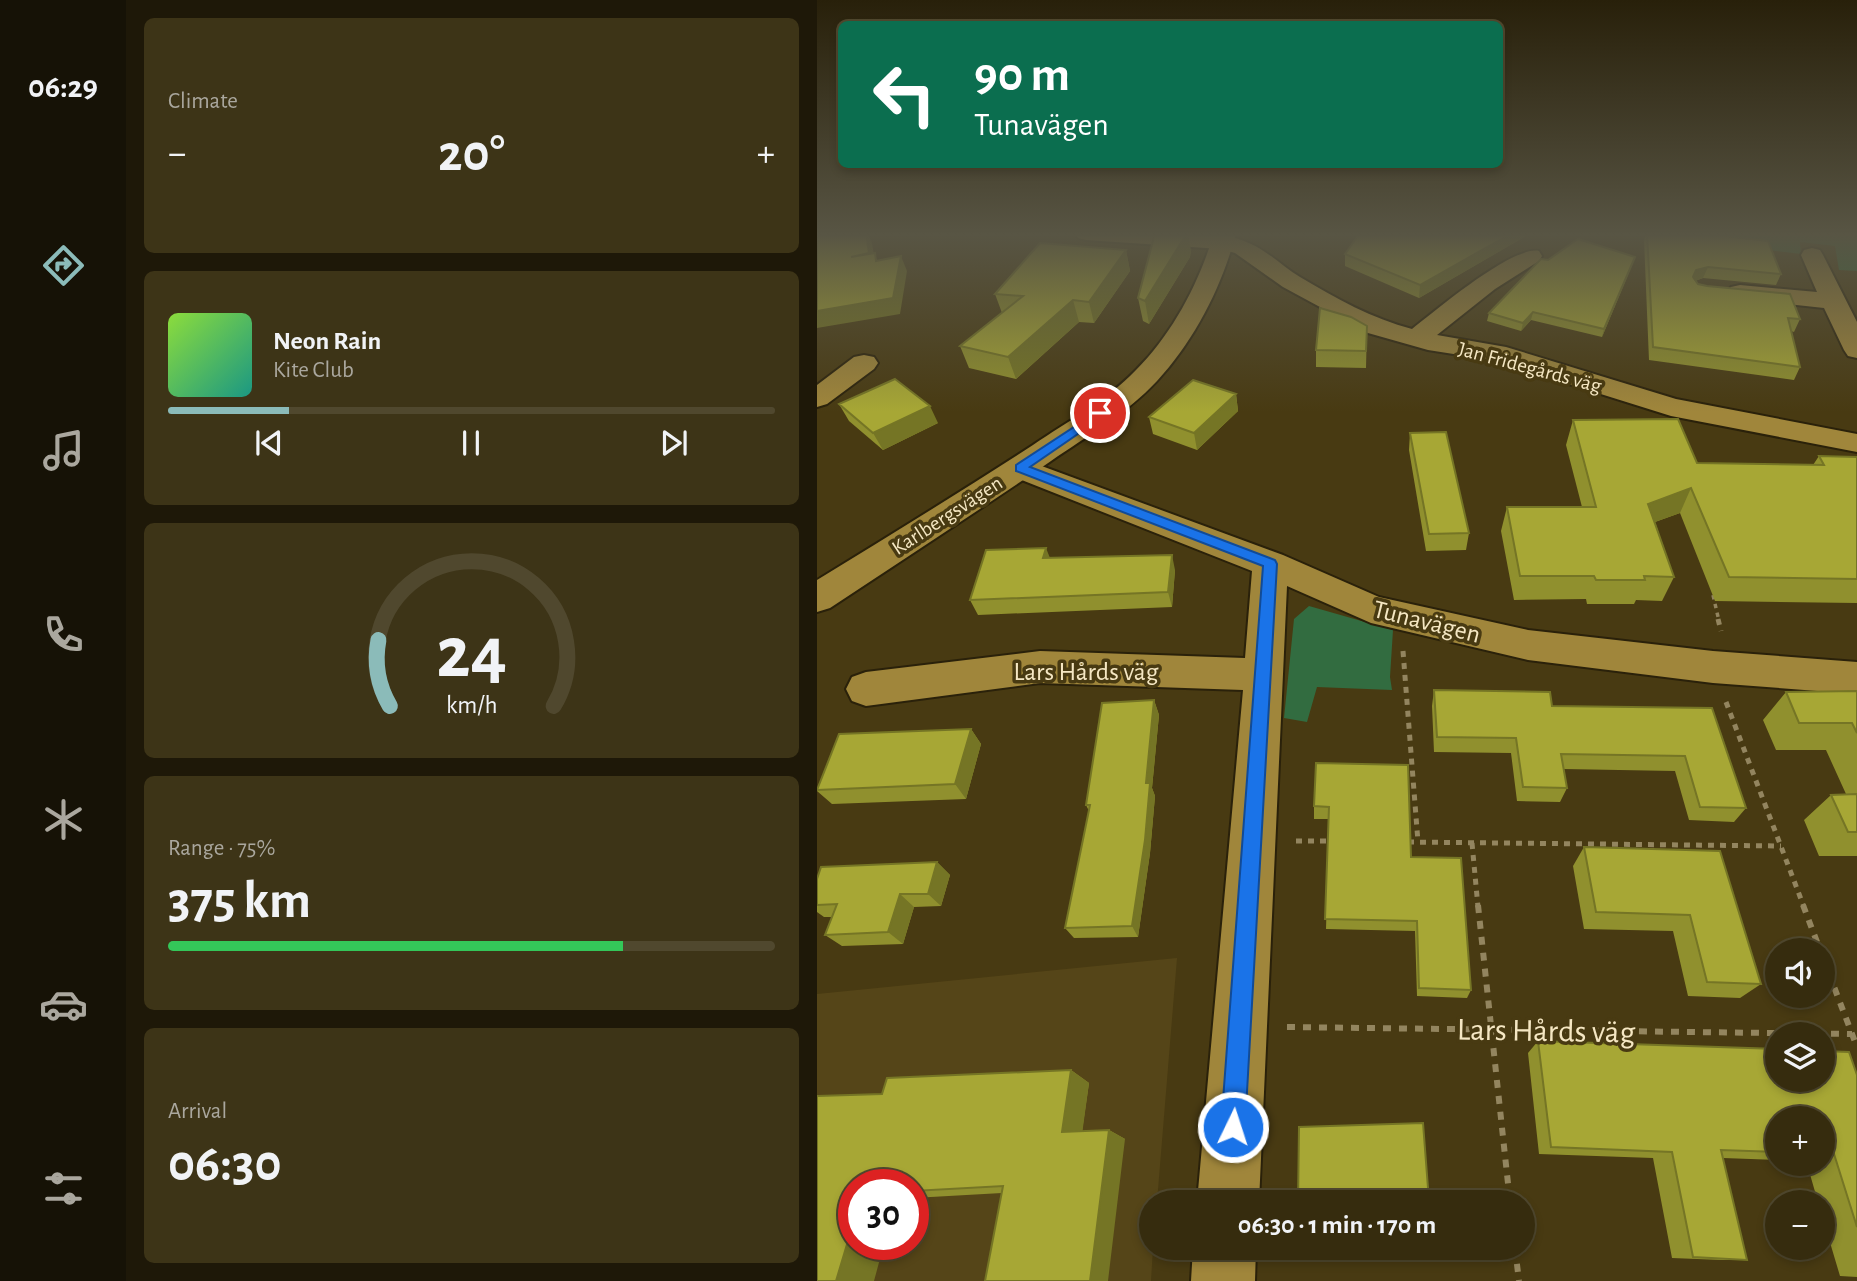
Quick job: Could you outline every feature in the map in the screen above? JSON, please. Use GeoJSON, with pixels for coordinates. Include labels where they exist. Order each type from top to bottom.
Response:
{"type":"FeatureCollection","features":[{"type":"Feature","properties":{"kind":"street","name":"Karlbergsvägen"},"geometry":{"type":"LineString","coordinates":[[817,598],[1020,468],[1120,400],[1157,364],[1201,293]]}},
{"type":"Feature","properties":{"kind":"street","name":"Jan Fridegårds väg"},"geometry":{"type":"LineString","coordinates":[[1311,293],[1377,328],[1416,339],[1496,353],[1671,407],[1857,443]]}},
{"type":"Feature","properties":{"kind":"street"},"geometry":{"type":"LineString","coordinates":[[1416,339],[1475,293]]}},
{"type":"Feature","properties":{"kind":"street"},"geometry":{"type":"LineString","coordinates":[[1756,293],[1833,300]]}},
{"type":"Feature","properties":{"kind":"street"},"geometry":{"type":"LineString","coordinates":[[1830,293],[1857,350]]}},
{"type":"Feature","properties":{"kind":"street"},"geometry":{"type":"LineString","coordinates":[[817,398],[864,363]]}},
{"type":"Feature","properties":{"kind":"street","name":"Tunavägen"},"geometry":{"type":"LineString","coordinates":[[1020,468],[1270,564],[1371,609],[1528,645],[1713,667],[1857,678]]}},
{"type":"Feature","properties":{"kind":"street"},"geometry":{"type":"LineString","coordinates":[[1229,1190],[1265,675],[1270,564]]}},
{"type":"Feature","properties":{"kind":"street","name":"Lars Hårds väg"},"geometry":{"type":"LineString","coordinates":[[865,689],[1040,667],[1265,675]]}},
{"type":"Feature","properties":{"kind":"street"},"geometry":{"type":"LineString","coordinates":[[1223,1281],[1224,1260]]}},
{"type":"Feature","properties":{"kind":"path"},"geometry":{"type":"LineString","coordinates":[[1709,584],[1718,606],[1722,635],[1713,667],[1816,938]]}},
{"type":"Feature","properties":{"kind":"path"},"geometry":{"type":"LineString","coordinates":[[1400,615],[1418,842]]}},
{"type":"Feature","properties":{"kind":"path"},"geometry":{"type":"LineString","coordinates":[[1253,840],[1336,841]]}},
{"type":"Feature","properties":{"kind":"path"},"geometry":{"type":"LineString","coordinates":[[1404,842],[1781,846]]}},
{"type":"Feature","properties":{"kind":"path"},"geometry":{"type":"LineString","coordinates":[[1472,843],[1509,1190]]}},
{"type":"Feature","properties":{"kind":"path"},"geometry":{"type":"LineString","coordinates":[[1835,989],[1857,1047]]}},
{"type":"Feature","properties":{"kind":"path","name":"Lars Hårds väg"},"geometry":{"type":"LineString","coordinates":[[1241,1026],[1852,1034]]}},
{"type":"Feature","properties":{"kind":"path"},"geometry":{"type":"LineString","coordinates":[[1516,1260],[1519,1281]]}},
{"type":"Feature","properties":{"kind":"shaded area"},"geometry":{"type":"Polygon","coordinates":[[[1177,958],[1158,1190],[1139,1190],[1139,1260],[1152,1260],[1151,1281],[817,1281],[817,994],[1177,958]]]}},
{"type":"Feature","properties":{"kind":"green space"},"geometry":{"type":"Polygon","coordinates":[[[1309,606],[1393,630],[1390,677],[1392,690],[1317,687],[1307,722],[1284,718],[1294,619],[1309,606]]]}},
{"type":"Feature","properties":{"kind":"building"},"geometry":{"type":"Polygon","coordinates":[[[817,293],[894,293],[893,298],[817,311],[817,293]]]}},
{"type":"Feature","properties":{"kind":"building"},"geometry":{"type":"Polygon","coordinates":[[[1096,293],[1089,302],[1073,300],[1008,357],[960,346],[1023,296],[995,294],[1096,293]]]}},
{"type":"Feature","properties":{"kind":"building"},"geometry":{"type":"Polygon","coordinates":[[[1139,293],[1150,293],[1145,301],[1138,298],[1139,293]]]}},
{"type":"Feature","properties":{"kind":"building"},"geometry":{"type":"Polygon","coordinates":[[[1508,293],[1620,293],[1604,329],[1533,312],[1523,323],[1489,313],[1508,293]]]}},
{"type":"Feature","properties":{"kind":"building"},"geometry":{"type":"Polygon","coordinates":[[[1650,293],[1790,294],[1800,319],[1788,318],[1800,367],[1653,347],[1650,293]]]}},
{"type":"Feature","properties":{"kind":"building"},"geometry":{"type":"Polygon","coordinates":[[[1320,308],[1351,317],[1367,326],[1366,351],[1316,350],[1320,308]]]}},
{"type":"Feature","properties":{"kind":"building"},"geometry":{"type":"Polygon","coordinates":[[[895,379],[930,406],[873,433],[839,404],[895,379]]]}},
{"type":"Feature","properties":{"kind":"building"},"geometry":{"type":"Polygon","coordinates":[[[1193,380],[1236,394],[1194,433],[1149,417],[1193,380]]]}},
{"type":"Feature","properties":{"kind":"building"},"geometry":{"type":"Polygon","coordinates":[[[1678,419],[1697,463],[1824,465],[1819,456],[1857,457],[1857,579],[1729,577],[1691,488],[1648,504],[1674,577],[1644,576],[1645,580],[1596,580],[1594,576],[1520,576],[1507,507],[1596,507],[1573,420],[1678,419]]]}},
{"type":"Feature","properties":{"kind":"building"},"geometry":{"type":"Polygon","coordinates":[[[1446,432],[1469,533],[1429,534],[1410,433],[1446,432]]]}},
{"type":"Feature","properties":{"kind":"building"},"geometry":{"type":"Polygon","coordinates":[[[1046,548],[1043,558],[1172,555],[1168,592],[970,600],[986,550],[1046,548]]]}},
{"type":"Feature","properties":{"kind":"building"},"geometry":{"type":"Polygon","coordinates":[[[1434,690],[1550,692],[1552,706],[1712,708],[1746,808],[1700,807],[1685,756],[1561,754],[1567,788],[1523,787],[1516,738],[1437,737],[1434,690]]]}},
{"type":"Feature","properties":{"kind":"building"},"geometry":{"type":"Polygon","coordinates":[[[1857,691],[1857,733],[1852,723],[1799,723],[1786,692],[1857,691]]]}},
{"type":"Feature","properties":{"kind":"building"},"geometry":{"type":"Polygon","coordinates":[[[1154,700],[1146,783],[1150,783],[1145,840],[1132,926],[1065,928],[1090,805],[1086,805],[1102,703],[1154,700]]]}},
{"type":"Feature","properties":{"kind":"building"},"geometry":{"type":"Polygon","coordinates":[[[971,729],[955,784],[817,790],[839,734],[971,729]]]}},
{"type":"Feature","properties":{"kind":"building"},"geometry":{"type":"Polygon","coordinates":[[[1316,763],[1408,765],[1411,857],[1461,858],[1471,990],[1419,988],[1417,921],[1325,919],[1329,807],[1314,806],[1316,763]]]}},
{"type":"Feature","properties":{"kind":"building"},"geometry":{"type":"Polygon","coordinates":[[[1857,794],[1857,832],[1848,832],[1831,795],[1857,794]]]}},
{"type":"Feature","properties":{"kind":"building"},"geometry":{"type":"Polygon","coordinates":[[[1584,847],[1720,851],[1761,984],[1707,982],[1690,915],[1596,912],[1584,847]]]}},
{"type":"Feature","properties":{"kind":"building"},"geometry":{"type":"Polygon","coordinates":[[[937,862],[928,894],[900,894],[888,932],[825,935],[837,904],[817,905],[817,879],[821,867],[937,862]]]}},
{"type":"Feature","properties":{"kind":"building"},"geometry":{"type":"Polygon","coordinates":[[[1538,1041],[1765,1049],[1765,1092],[1835,1092],[1835,1051],[1849,1052],[1857,1075],[1857,1227],[1835,1157],[1835,1106],[1765,1106],[1765,1152],[1721,1150],[1747,1260],[1693,1257],[1672,1152],[1551,1147],[1538,1041]]]}},
{"type":"Feature","properties":{"kind":"building"},"geometry":{"type":"Polygon","coordinates":[[[1071,1070],[1062,1132],[1109,1130],[1090,1281],[985,1281],[1003,1186],[929,1190],[929,1169],[838,1169],[838,1260],[842,1260],[836,1281],[817,1281],[817,1096],[882,1094],[887,1078],[1071,1070]]]}},
{"type":"Feature","properties":{"kind":"building"},"geometry":{"type":"Polygon","coordinates":[[[1423,1123],[1428,1190],[1298,1190],[1299,1127],[1423,1123]]]}},
{"type":"Feature","properties":{"kind":"route"},"geometry":{"type":"LineString","coordinates":[[1100,413],[1020,468],[1270,564],[1265,675],[1233,1127]]}}]}
